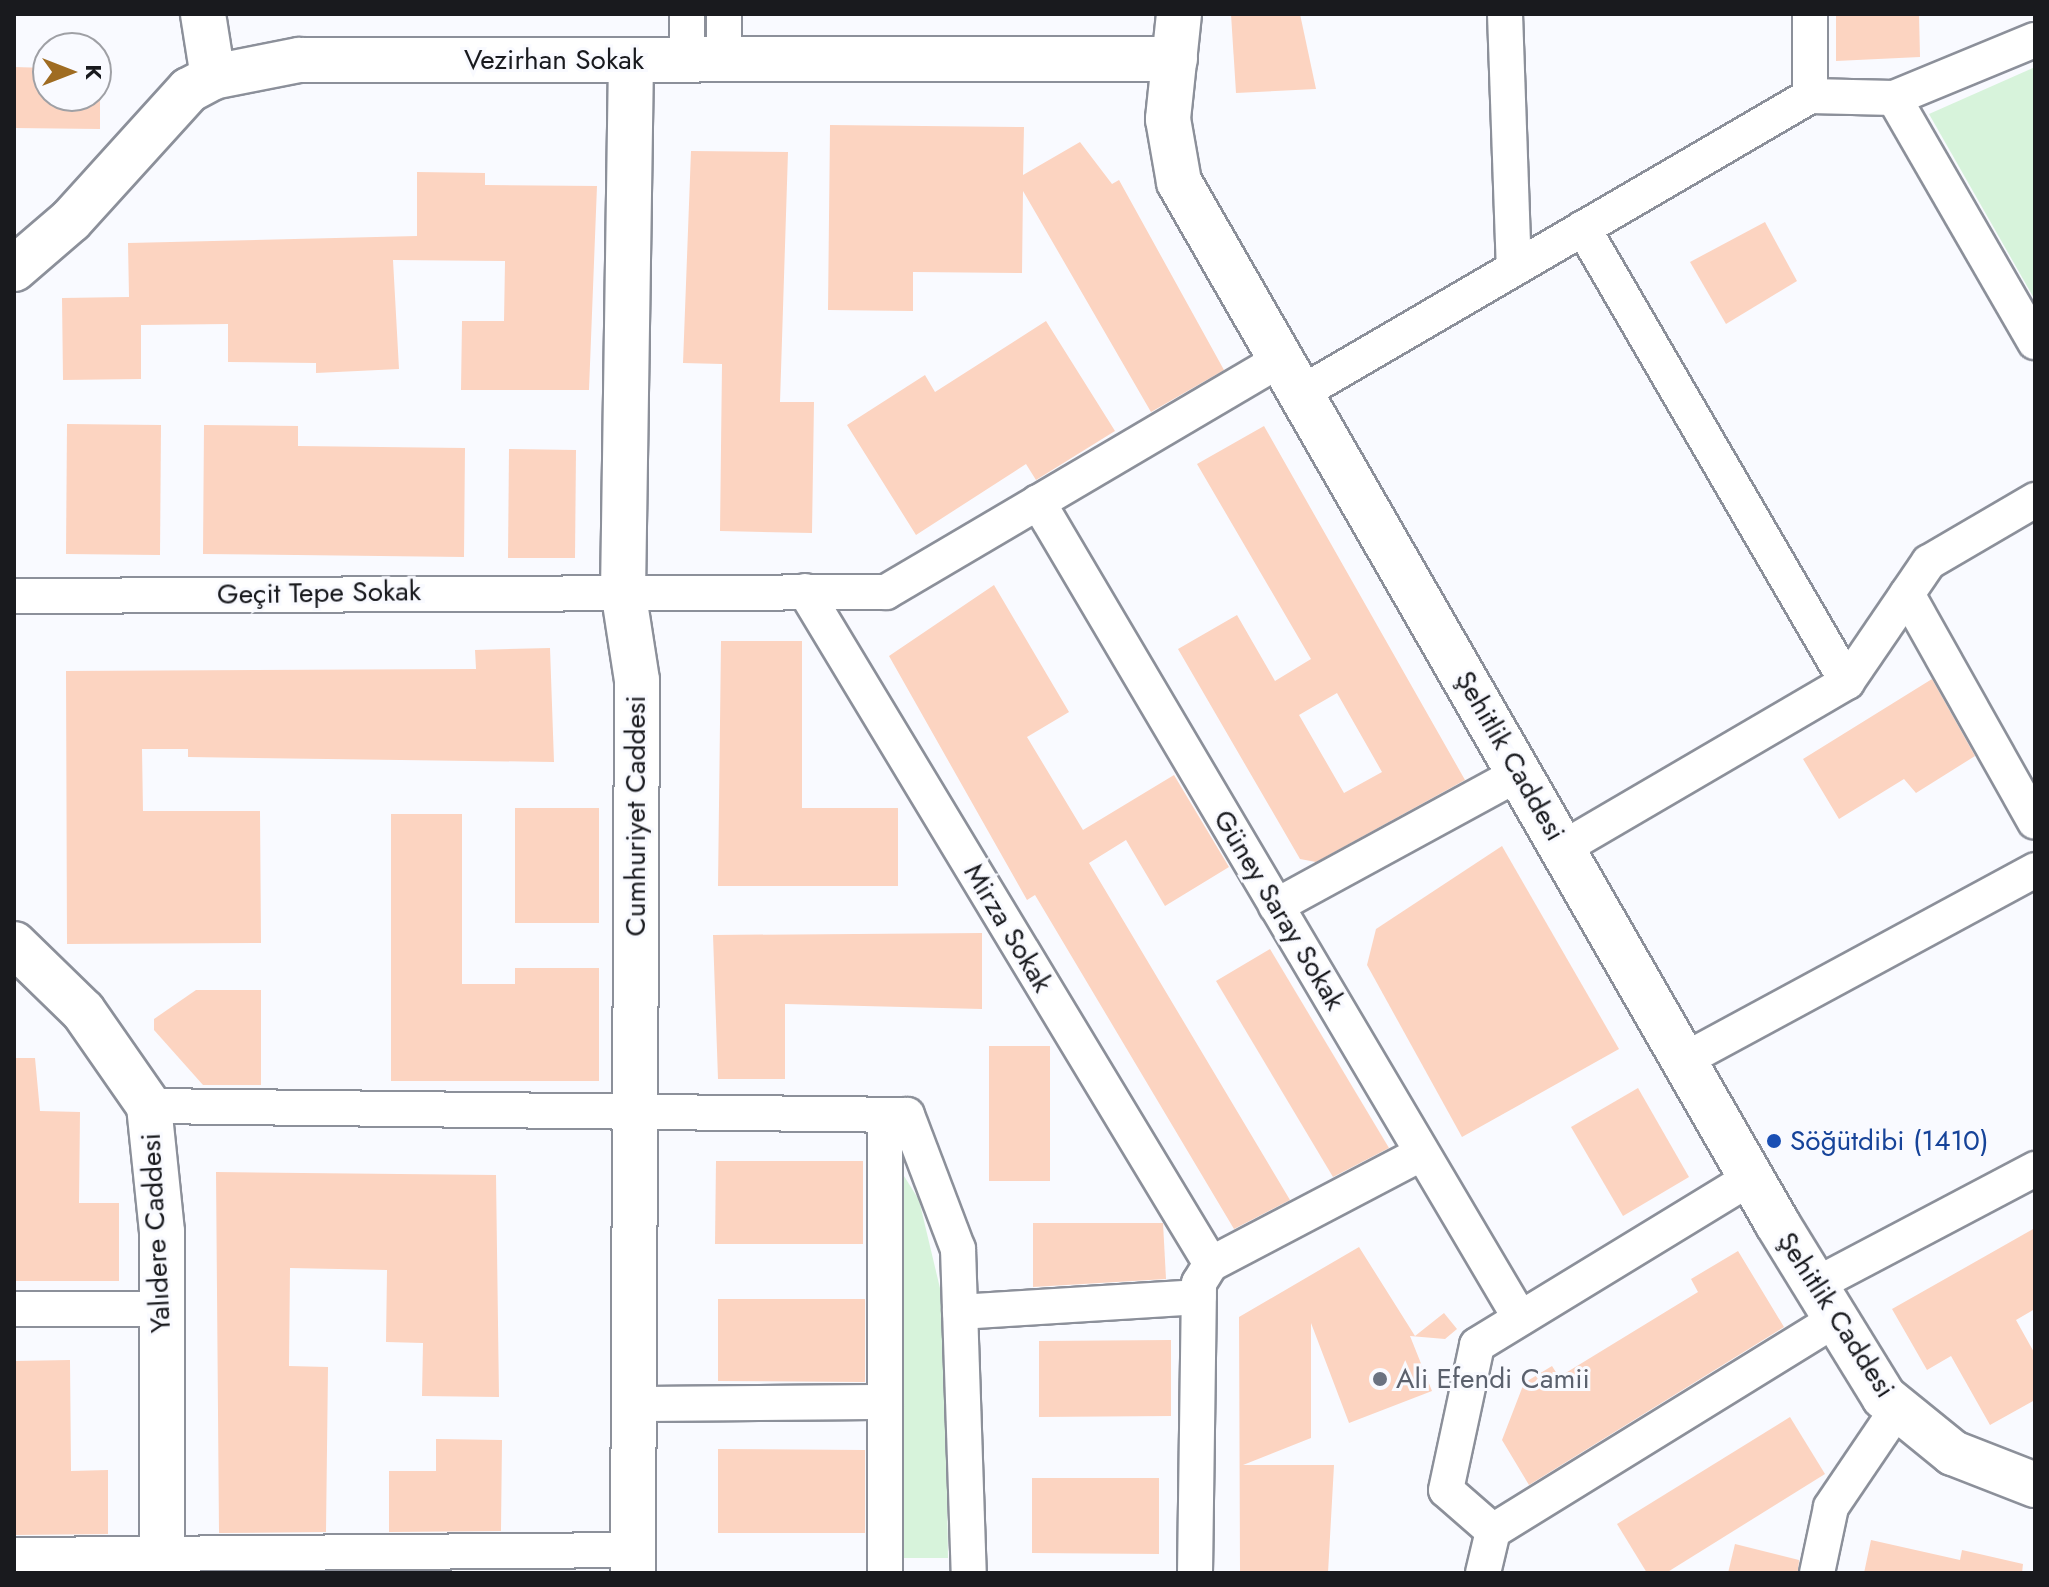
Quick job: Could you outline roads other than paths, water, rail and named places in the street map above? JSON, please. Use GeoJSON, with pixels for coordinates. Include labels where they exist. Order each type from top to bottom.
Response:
{"type":"FeatureCollection","features":[{"type":"Feature","properties":{"kind":"street"},"geometry":{"type":"LineString","coordinates":[[203,14],[213,77]]}},
{"type":"Feature","properties":{"kind":"street"},"geometry":{"type":"LineString","coordinates":[[687,14],[705,60]]}},
{"type":"Feature","properties":{"kind":"street"},"geometry":{"type":"LineString","coordinates":[[705,60],[724,14]]}},
{"type":"Feature","properties":{"kind":"street","name":"Şehitlik Caddesi"},"geometry":{"type":"LineString","coordinates":[[1179,14],[1168,119],[1179,182],[1751,1178],[1825,1302],[1898,1408],[1953,1453],[2035,1485]]}},
{"type":"Feature","properties":{"kind":"street"},"geometry":{"type":"LineString","coordinates":[[1505,14],[1514,268]]}},
{"type":"Feature","properties":{"kind":"street"},"geometry":{"type":"LineString","coordinates":[[1810,14],[1810,96],[1894,98],[2035,40]]}},
{"type":"Feature","properties":{"kind":"street","name":"Vezirhan Sokak"},"geometry":{"type":"LineString","coordinates":[[14,269],[71,220],[189,90],[213,77],[299,60],[1175,59]]}},
{"type":"Feature","properties":{"kind":"street","name":"Cumhuriyet Caddesi"},"geometry":{"type":"LineString","coordinates":[[631,60],[623,590],[637,680],[633,1561]]}},
{"type":"Feature","properties":{"kind":"street","name":"Geçit Tepe Sokak"},"geometry":{"type":"LineString","coordinates":[[14,596],[623,590],[886,592],[1038,502],[1514,268],[1810,96]]}},
{"type":"Feature","properties":{"kind":"street"},"geometry":{"type":"LineString","coordinates":[[1894,98],[2035,342]]}},
{"type":"Feature","properties":{"kind":"street"},"geometry":{"type":"LineString","coordinates":[[1583,228],[1847,682]]}},
{"type":"Feature","properties":{"kind":"street"},"geometry":{"type":"LineString","coordinates":[[1563,848],[1847,682],[1929,562],[2035,500]]}},
{"type":"Feature","properties":{"kind":"street","name":"Güney Saray Sokak"},"geometry":{"type":"LineString","coordinates":[[1038,502],[1520,1318]]}},
{"type":"Feature","properties":{"kind":"street","name":"Mirza Sokak"},"geometry":{"type":"LineString","coordinates":[[805,591],[1211,1264]]}},
{"type":"Feature","properties":{"kind":"street"},"geometry":{"type":"LineString","coordinates":[[1907,594],[2035,822]]}},
{"type":"Feature","properties":{"kind":"street"},"geometry":{"type":"LineString","coordinates":[[1276,906],[1520,773]]}},
{"type":"Feature","properties":{"kind":"street"},"geometry":{"type":"LineString","coordinates":[[1684,1060],[2035,870]]}},
{"type":"Feature","properties":{"kind":"street","name":"Yalıdere Caddesi"},"geometry":{"type":"LineString","coordinates":[[14,944],[83,1011],[149,1106],[162,1309],[162,1564]]}},
{"type":"Feature","properties":{"kind":"street"},"geometry":{"type":"LineString","coordinates":[[149,1106],[635,1109],[907,1115],[958,1249],[969,1573]]}},
{"type":"Feature","properties":{"kind":"street"},"geometry":{"type":"LineString","coordinates":[[885,1115],[885,1573]]}},
{"type":"Feature","properties":{"kind":"street"},"geometry":{"type":"LineString","coordinates":[[1195,1573],[1199,1297],[1211,1264],[1422,1153]]}},
{"type":"Feature","properties":{"kind":"street"},"geometry":{"type":"LineString","coordinates":[[1483,1573],[1493,1531],[1825,1302],[2035,1169]]}},
{"type":"Feature","properties":{"kind":"street"},"geometry":{"type":"LineString","coordinates":[[1493,1531],[1446,1490],[1477,1345],[1751,1178]]}},
{"type":"Feature","properties":{"kind":"street"},"geometry":{"type":"LineString","coordinates":[[960,1312],[1199,1297]]}},
{"type":"Feature","properties":{"kind":"street"},"geometry":{"type":"LineString","coordinates":[[14,1309],[162,1309]]}},
{"type":"Feature","properties":{"kind":"street"},"geometry":{"type":"LineString","coordinates":[[633,1404],[885,1402]]}},
{"type":"Feature","properties":{"kind":"street"},"geometry":{"type":"LineString","coordinates":[[1817,1573],[1831,1507],[1898,1408]]}},
{"type":"Feature","properties":{"kind":"street"},"geometry":{"type":"LineString","coordinates":[[14,1555],[162,1564],[633,1561]]}},
{"type":"Feature","properties":{"kind":"place","name":"Söğütdibi (1410)"},"geometry":{"type":"Point","coordinates":[1774,1141]}},
{"type":"Feature","properties":{"kind":"place","name":"Ali Efendi Camii"},"geometry":{"type":"Point","coordinates":[1380,1379]}}]}
